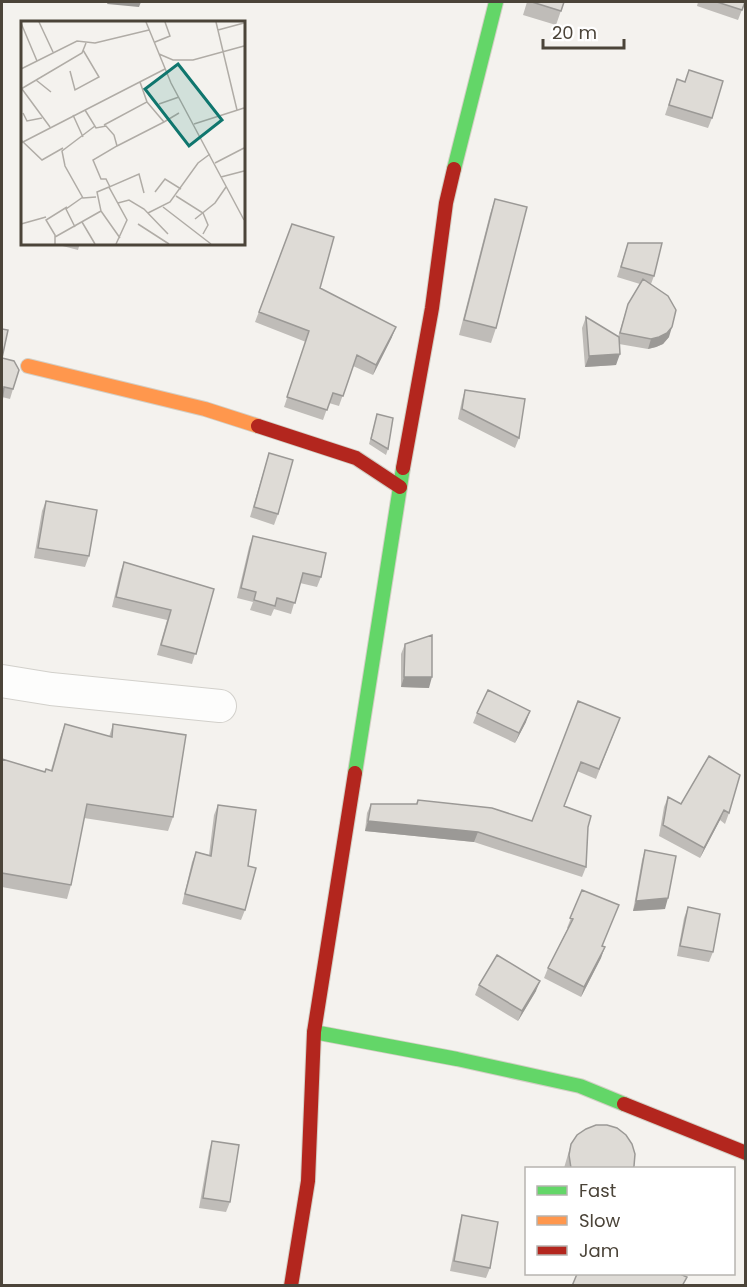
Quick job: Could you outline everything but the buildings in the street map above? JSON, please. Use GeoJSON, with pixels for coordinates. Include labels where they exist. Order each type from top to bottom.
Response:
{"type":"FeatureCollection","features":[{"type":"Feature","properties":{"kind":"street"},"geometry":{"type":"LineString","coordinates":[[291,1286],[308,1181],[314,1032],[400,487],[432,308],[446,203],[496,2]]}},
{"type":"Feature","properties":{"kind":"street"},"geometry":{"type":"LineString","coordinates":[[28,366],[205,409],[356,458],[400,487]]}},
{"type":"Feature","properties":{"kind":"street"},"geometry":{"type":"LineString","coordinates":[[2,681],[220,706]]}},
{"type":"Feature","properties":{"kind":"street"},"geometry":{"type":"LineString","coordinates":[[314,1032],[457,1059],[580,1086],[746,1153]]}},
{"type":"Feature","properties":{"kind":"traffic: fast"},"geometry":{"type":"LineString","coordinates":[[454,169],[496,2]]}},
{"type":"Feature","properties":{"kind":"traffic: fast"},"geometry":{"type":"LineString","coordinates":[[355,773],[403,468]]}},
{"type":"Feature","properties":{"kind":"traffic: fast"},"geometry":{"type":"LineString","coordinates":[[314,1032],[457,1059],[580,1086],[624,1104]]}},
{"type":"Feature","properties":{"kind":"traffic: slow"},"geometry":{"type":"LineString","coordinates":[[28,366],[205,409],[258,426]]}},
{"type":"Feature","properties":{"kind":"traffic: jam"},"geometry":{"type":"LineString","coordinates":[[403,468],[432,308],[446,203],[454,169]]}},
{"type":"Feature","properties":{"kind":"traffic: jam"},"geometry":{"type":"LineString","coordinates":[[258,426],[356,458],[400,487]]}},
{"type":"Feature","properties":{"kind":"traffic: jam"},"geometry":{"type":"LineString","coordinates":[[291,1286],[308,1181],[314,1032],[355,773]]}},
{"type":"Feature","properties":{"kind":"traffic: jam"},"geometry":{"type":"LineString","coordinates":[[624,1104],[746,1153]]}}]}
